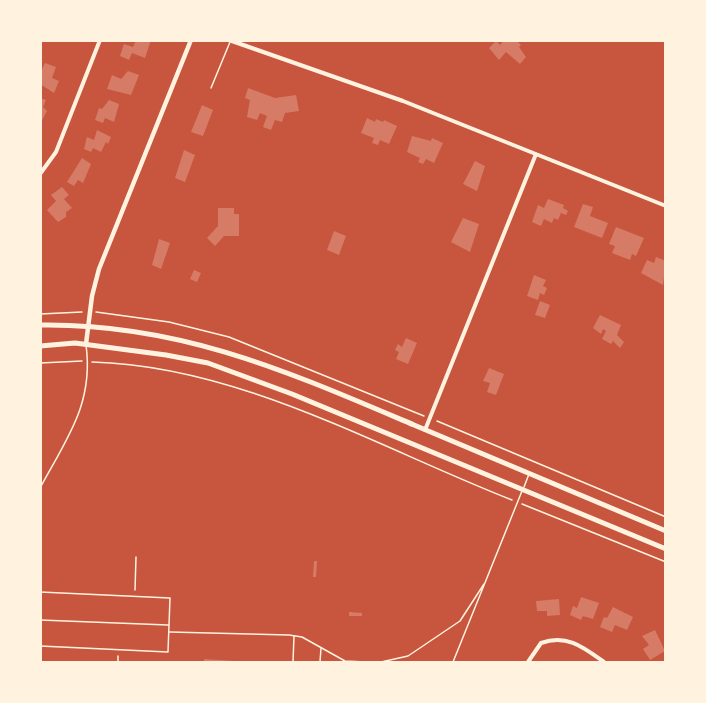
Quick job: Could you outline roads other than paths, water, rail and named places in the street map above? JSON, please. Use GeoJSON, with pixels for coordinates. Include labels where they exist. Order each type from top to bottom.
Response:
{"type":"FeatureCollection","features":[{"type":"Feature","properties":{"kind":"main road"},"geometry":{"type":"LineString","coordinates":[[40,325],[87,326],[140,331],[252,359],[666,531]]}},
{"type":"Feature","properties":{"kind":"main road"},"geometry":{"type":"LineString","coordinates":[[40,346],[86,344],[208,363],[666,549]]}},
{"type":"Feature","properties":{"kind":"street"},"geometry":{"type":"LineString","coordinates":[[40,174],[56,152],[100,40]]}},
{"type":"Feature","properties":{"kind":"street"},"geometry":{"type":"LineString","coordinates":[[86,344],[87,326],[99,269],[191,40]]}},
{"type":"Feature","properties":{"kind":"street"},"geometry":{"type":"LineString","coordinates":[[229,41],[403,101],[666,206]]}},
{"type":"Feature","properties":{"kind":"street"},"geometry":{"type":"LineString","coordinates":[[425,430],[536,154]]}},
{"type":"Feature","properties":{"kind":"street"},"geometry":{"type":"LineString","coordinates":[[528,663],[541,643],[562,638],[582,647],[604,663]]}},
{"type":"Feature","properties":{"kind":"lane"},"geometry":{"type":"LineString","coordinates":[[211,88],[229,41]]}},
{"type":"Feature","properties":{"kind":"lane"},"geometry":{"type":"LineString","coordinates":[[40,488],[85,398],[88,361],[86,344]]}},
{"type":"Feature","properties":{"kind":"lane"},"geometry":{"type":"LineString","coordinates":[[453,663],[529,474]]}},
{"type":"Feature","properties":{"kind":"lane"},"geometry":{"type":"LineString","coordinates":[[381,663],[408,656],[460,621],[487,580]]}},
{"type":"Feature","properties":{"kind":"lane"},"geometry":{"type":"LineString","coordinates":[[40,592],[171,598],[168,652],[40,646]]}},
{"type":"Feature","properties":{"kind":"lane"},"geometry":{"type":"LineString","coordinates":[[40,620],[169,625]]}},
{"type":"Feature","properties":{"kind":"lane"},"geometry":{"type":"LineString","coordinates":[[169,632],[294,636],[302,638],[345,662],[366,663]]}},
{"type":"Feature","properties":{"kind":"lane"},"geometry":{"type":"LineString","coordinates":[[293,663],[294,636]]}},
{"type":"Feature","properties":{"kind":"lane"},"geometry":{"type":"LineString","coordinates":[[320,663],[321,648]]}}]}
